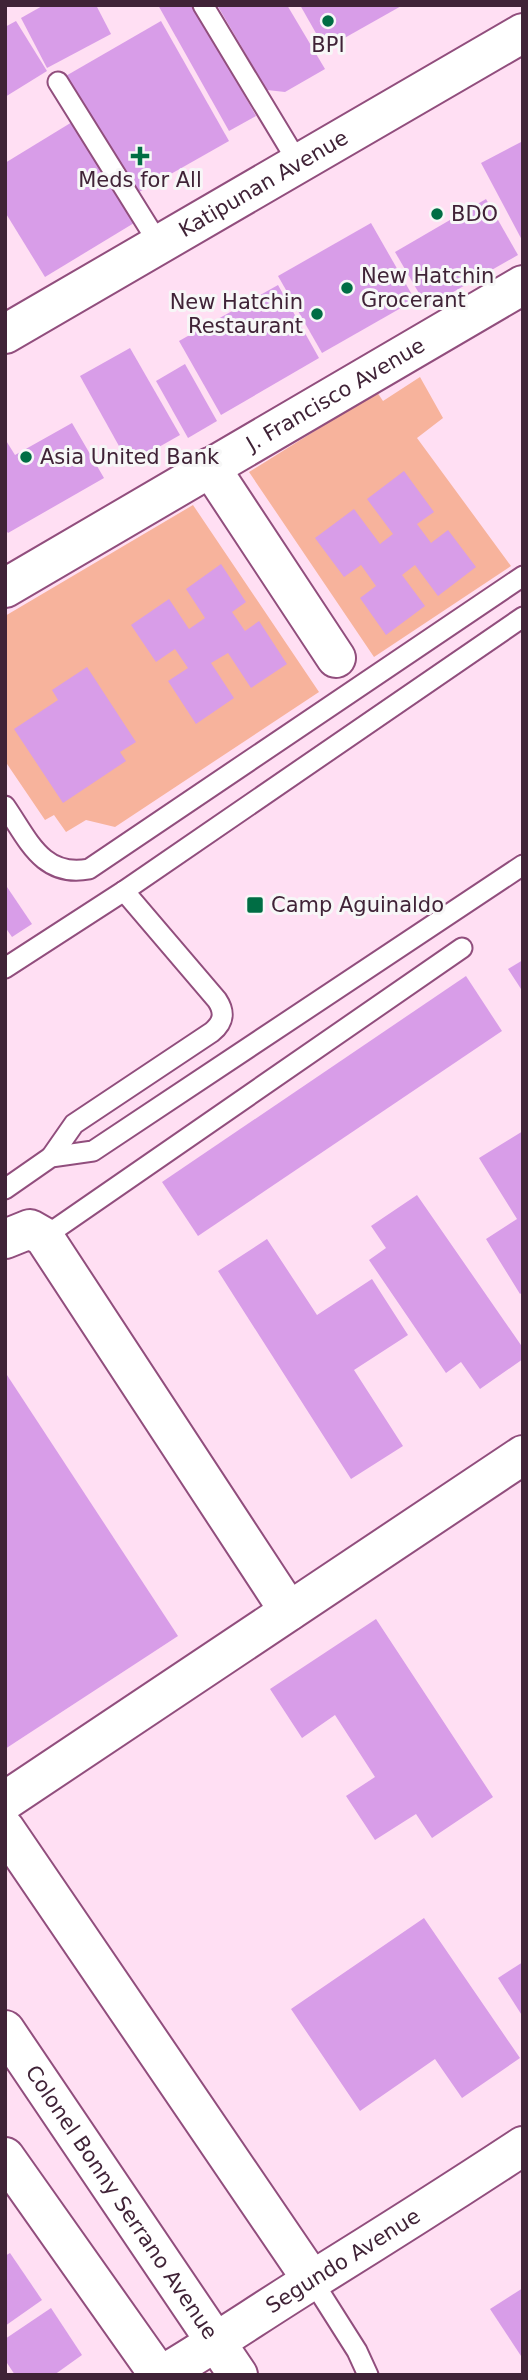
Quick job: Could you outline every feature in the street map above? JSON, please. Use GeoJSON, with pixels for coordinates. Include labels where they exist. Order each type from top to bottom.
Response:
{"type":"FeatureCollection","features":[{"type":"Feature","properties":{"kind":"street","name":"Katipunan Avenue"},"geometry":{"type":"LineString","coordinates":[[5,334],[523,33]]}},
{"type":"Feature","properties":{"kind":"street","name":"J. Francisco Avenue"},"geometry":{"type":"LineString","coordinates":[[5,588],[523,285]]}},
{"type":"Feature","properties":{"kind":"street"},"geometry":{"type":"LineString","coordinates":[[209,467],[336,658]]}},
{"type":"Feature","properties":{"kind":"street"},"geometry":{"type":"LineString","coordinates":[[5,1240],[30,1229],[44,1237],[289,1611]]}},
{"type":"Feature","properties":{"kind":"street"},"geometry":{"type":"LineString","coordinates":[[5,1801],[523,1455]]}},
{"type":"Feature","properties":{"kind":"street"},"geometry":{"type":"LineString","coordinates":[[5,1829],[312,2280]]}},
{"type":"Feature","properties":{"kind":"street","name":"Colonel Bonny Serrano Avenue"},"geometry":{"type":"LineString","coordinates":[[5,2030],[238,2375]]}},
{"type":"Feature","properties":{"kind":"street","name":"Segundo Avenue"},"geometry":{"type":"LineString","coordinates":[[160,2375],[217,2343],[312,2280],[355,2256],[523,2146]]}},
{"type":"Feature","properties":{"kind":"street"},"geometry":{"type":"LineString","coordinates":[[5,2157],[160,2375]]}},
{"type":"Feature","properties":{"kind":"lane"},"geometry":{"type":"LineString","coordinates":[[204,5],[299,164]]}},
{"type":"Feature","properties":{"kind":"lane"},"geometry":{"type":"LineString","coordinates":[[58,82],[159,244]]}},
{"type":"Feature","properties":{"kind":"lane"},"geometry":{"type":"LineString","coordinates":[[5,806],[34,848],[51,866],[63,871],[89,869],[523,576]]}},
{"type":"Feature","properties":{"kind":"lane"},"geometry":{"type":"LineString","coordinates":[[5,968],[124,891],[523,617]]}},
{"type":"Feature","properties":{"kind":"lane"},"geometry":{"type":"LineString","coordinates":[[51,1157],[93,1151],[523,865]]}},
{"type":"Feature","properties":{"kind":"lane"},"geometry":{"type":"LineString","coordinates":[[5,1189],[51,1157],[74,1124],[212,1032],[223,1017],[222,1007],[217,1000],[124,891]]}},
{"type":"Feature","properties":{"kind":"lane"},"geometry":{"type":"LineString","coordinates":[[44,1237],[462,948]]}},
{"type":"Feature","properties":{"kind":"lane"},"geometry":{"type":"LineString","coordinates":[[312,2280],[357,2351],[368,2375]]}},
{"type":"Feature","properties":{"kind":"shaded area"},"geometry":{"type":"Polygon","coordinates":[[[420,377],[443,418],[417,438],[511,566],[374,657],[249,472],[377,392],[383,401],[420,377]]]}},
{"type":"Feature","properties":{"kind":"shaded area"},"geometry":{"type":"Polygon","coordinates":[[[193,505],[319,692],[115,827],[86,820],[66,832],[54,815],[45,820],[5,761],[5,616],[193,505]]]}},
{"type":"Feature","properties":{"kind":"building"},"geometry":{"type":"Polygon","coordinates":[[[44,5],[96,5],[111,34],[47,68],[21,18],[44,5]]]}},
{"type":"Feature","properties":{"kind":"building"},"geometry":{"type":"Polygon","coordinates":[[[158,5],[194,5],[256,116],[229,131],[158,5]]]}},
{"type":"Feature","properties":{"kind":"building"},"geometry":{"type":"Polygon","coordinates":[[[217,5],[287,5],[325,69],[285,92],[267,90],[217,5]]]}},
{"type":"Feature","properties":{"kind":"building"},"geometry":{"type":"Polygon","coordinates":[[[300,5],[403,5],[325,49],[300,5]]]}},
{"type":"Feature","properties":{"kind":"building"},"geometry":{"type":"Polygon","coordinates":[[[16,21],[47,71],[5,97],[5,27],[16,21]]]}},
{"type":"Feature","properties":{"kind":"building"},"geometry":{"type":"Polygon","coordinates":[[[161,21],[229,141],[132,196],[64,77],[161,21]]]}},
{"type":"Feature","properties":{"kind":"building"},"geometry":{"type":"Polygon","coordinates":[[[77,119],[139,220],[45,277],[5,212],[5,163],[77,119]]]}},
{"type":"Feature","properties":{"kind":"building"},"geometry":{"type":"Polygon","coordinates":[[[523,141],[523,242],[481,163],[523,141]]]}},
{"type":"Feature","properties":{"kind":"building"},"geometry":{"type":"Polygon","coordinates":[[[486,199],[518,255],[427,307],[395,252],[486,199]]]}},
{"type":"Feature","properties":{"kind":"building","name":"New Hatchin Grocerant"},"geometry":{"type":"Polygon","coordinates":[[[371,223],[415,300],[322,353],[278,276],[371,223]]]}},
{"type":"Feature","properties":{"kind":"building"},"geometry":{"type":"Polygon","coordinates":[[[278,285],[319,358],[221,415],[179,341],[278,285]]]}},
{"type":"Feature","properties":{"kind":"building"},"geometry":{"type":"Polygon","coordinates":[[[130,348],[180,435],[129,464],[80,376],[130,348]]]}},
{"type":"Feature","properties":{"kind":"building"},"geometry":{"type":"Polygon","coordinates":[[[185,364],[217,421],[188,438],[156,381],[185,364]]]}},
{"type":"Feature","properties":{"kind":"building"},"geometry":{"type":"Polygon","coordinates":[[[72,423],[104,478],[8,533],[5,529],[5,439],[15,455],[72,423]]]}},
{"type":"Feature","properties":{"kind":"building"},"geometry":{"type":"Polygon","coordinates":[[[404,471],[434,512],[417,524],[431,543],[448,530],[476,567],[438,596],[415,565],[402,575],[425,606],[386,635],[360,598],[376,586],[361,565],[344,577],[315,538],[354,509],[380,544],[393,534],[367,499],[404,471]]]}},
{"type":"Feature","properties":{"kind":"building"},"geometry":{"type":"Polygon","coordinates":[[[221,564],[246,602],[232,612],[245,631],[259,621],[287,664],[251,688],[228,653],[211,663],[234,698],[196,724],[168,681],[188,668],[175,649],[156,662],[131,625],[169,599],[189,629],[205,618],[186,589],[221,564]]]}},
{"type":"Feature","properties":{"kind":"building"},"geometry":{"type":"Polygon","coordinates":[[[87,667],[136,742],[120,752],[126,761],[63,803],[14,729],[58,700],[52,690],[87,667]]]}},
{"type":"Feature","properties":{"kind":"building"},"geometry":{"type":"Polygon","coordinates":[[[5,884],[32,924],[12,937],[5,927],[5,884]]]}},
{"type":"Feature","properties":{"kind":"building"},"geometry":{"type":"Polygon","coordinates":[[[523,960],[523,992],[508,969],[523,960]]]}},
{"type":"Feature","properties":{"kind":"building"},"geometry":{"type":"Polygon","coordinates":[[[466,976],[502,1031],[198,1236],[162,1182],[466,976]]]}},
{"type":"Feature","properties":{"kind":"building"},"geometry":{"type":"Polygon","coordinates":[[[523,1131],[523,1292],[520,1294],[486,1239],[517,1219],[479,1158],[523,1131]]]}},
{"type":"Feature","properties":{"kind":"building"},"geometry":{"type":"Polygon","coordinates":[[[417,1195],[523,1348],[523,1359],[480,1389],[461,1362],[446,1373],[369,1260],[386,1248],[371,1226],[417,1195]]]}},
{"type":"Feature","properties":{"kind":"building"},"geometry":{"type":"Polygon","coordinates":[[[267,1239],[317,1315],[372,1279],[408,1335],[354,1370],[403,1446],[351,1479],[218,1271],[267,1239]]]}},
{"type":"Feature","properties":{"kind":"building"},"geometry":{"type":"Polygon","coordinates":[[[5,1372],[178,1636],[5,1749],[5,1372]]]}},
{"type":"Feature","properties":{"kind":"building"},"geometry":{"type":"Polygon","coordinates":[[[376,1619],[493,1797],[432,1838],[416,1814],[375,1840],[346,1796],[375,1777],[335,1715],[302,1738],[270,1689],[376,1619]]]}},
{"type":"Feature","properties":{"kind":"building"},"geometry":{"type":"Polygon","coordinates":[[[424,1918],[520,2058],[462,2098],[435,2059],[360,2111],[291,2009],[424,1918]]]}},
{"type":"Feature","properties":{"kind":"building"},"geometry":{"type":"Polygon","coordinates":[[[523,1962],[523,2017],[498,1978],[523,1962]]]}},
{"type":"Feature","properties":{"kind":"building"},"geometry":{"type":"Polygon","coordinates":[[[10,2253],[42,2300],[5,2326],[5,2256],[10,2253]]]}},
{"type":"Feature","properties":{"kind":"building"},"geometry":{"type":"Polygon","coordinates":[[[523,2288],[523,2359],[490,2309],[523,2288]]]}},
{"type":"Feature","properties":{"kind":"building"},"geometry":{"type":"Polygon","coordinates":[[[51,2308],[82,2355],[54,2375],[15,2375],[5,2360],[5,2339],[51,2308]]]}},
{"type":"Feature","properties":{"kind":"place","name":"BPI"},"geometry":{"type":"Point","coordinates":[328,21]}},
{"type":"Feature","properties":{"kind":"place","name":"Meds for All"},"geometry":{"type":"Point","coordinates":[140,156]}},
{"type":"Feature","properties":{"kind":"place","name":"BDO"},"geometry":{"type":"Point","coordinates":[437,214]}},
{"type":"Feature","properties":{"kind":"place","name":"New Hatchin Grocerant"},"geometry":{"type":"Point","coordinates":[347,288]}},
{"type":"Feature","properties":{"kind":"place","name":"New Hatchin Restaurant"},"geometry":{"type":"Point","coordinates":[317,314]}},
{"type":"Feature","properties":{"kind":"place","name":"Asia United Bank"},"geometry":{"type":"Point","coordinates":[26,457]}},
{"type":"Feature","properties":{"kind":"place","name":"Camp Aguinaldo"},"geometry":{"type":"Point","coordinates":[255,905]}}]}
